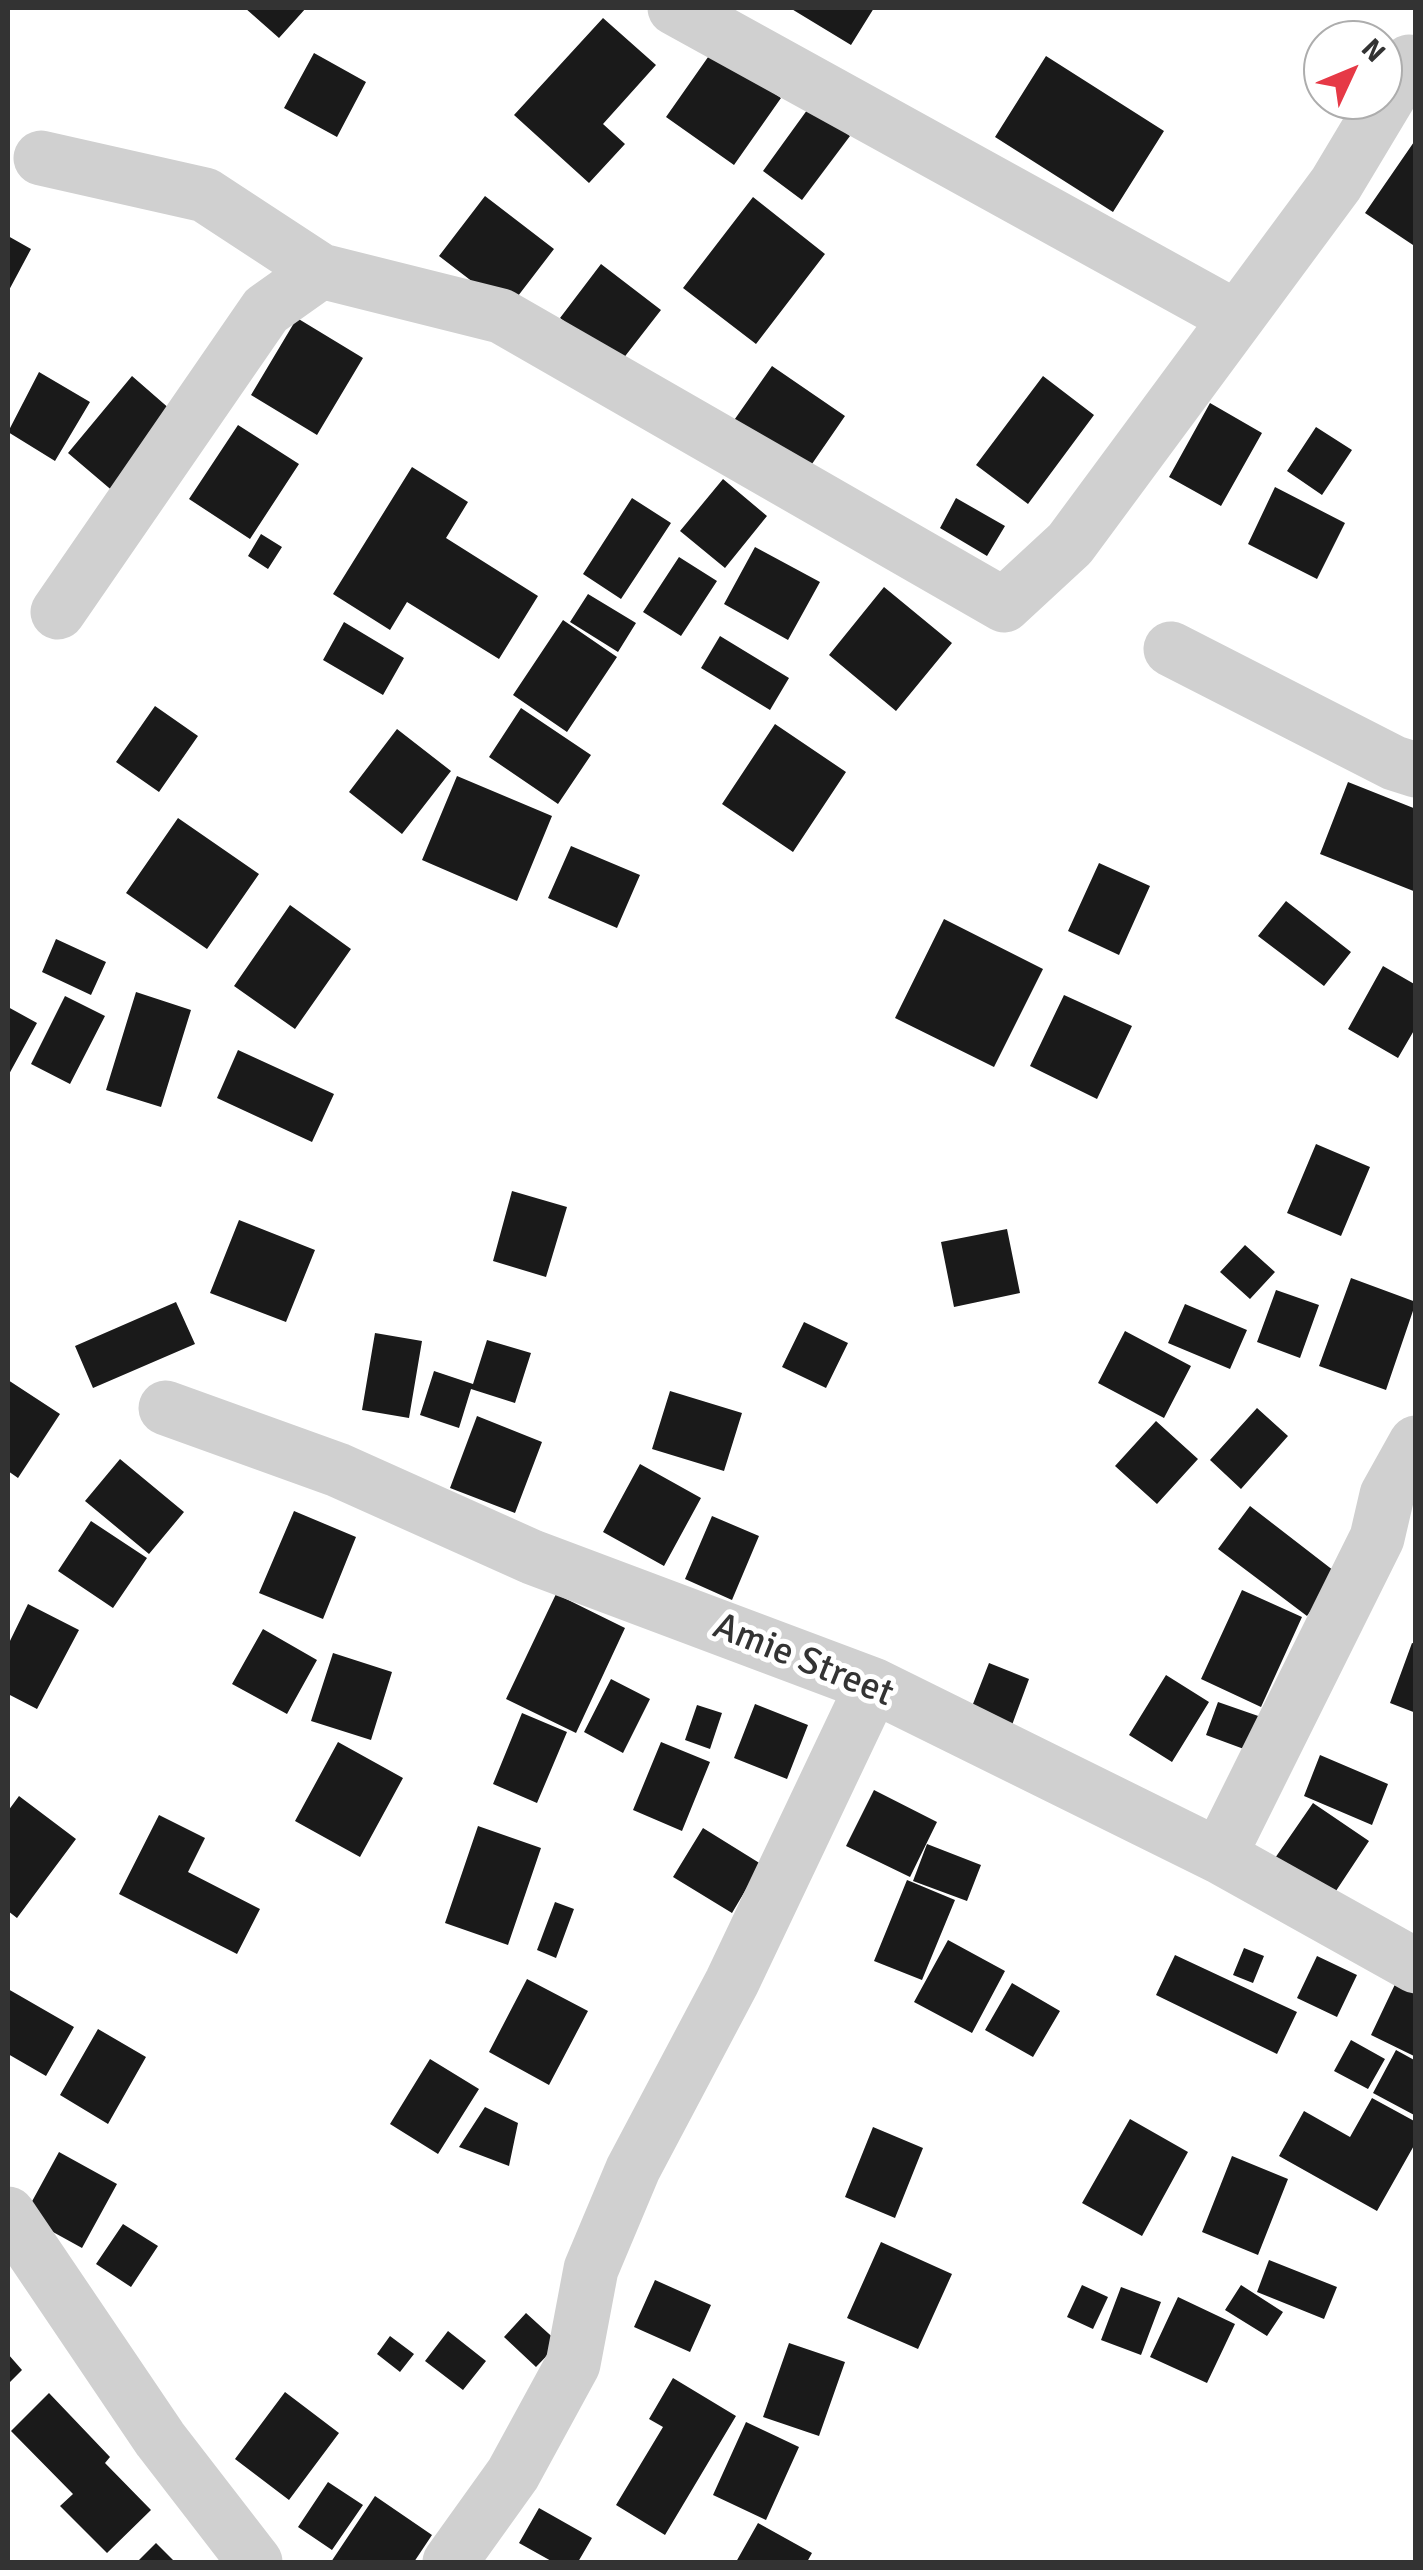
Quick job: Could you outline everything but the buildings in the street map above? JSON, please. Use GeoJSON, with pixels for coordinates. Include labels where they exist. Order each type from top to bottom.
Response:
{"type":"FeatureCollection","features":[{"type":"Feature","properties":{"kind":"street"},"geometry":{"type":"LineString","coordinates":[[675,8],[1237,318]]}},
{"type":"Feature","properties":{"kind":"street"},"geometry":{"type":"LineString","coordinates":[[42,158],[205,195],[321,270],[501,316],[1004,605],[1070,544],[1336,184],[1413,59]]}},
{"type":"Feature","properties":{"kind":"street"},"geometry":{"type":"LineString","coordinates":[[58,612],[266,310],[321,270]]}},
{"type":"Feature","properties":{"kind":"street"},"geometry":{"type":"LineString","coordinates":[[1171,649],[1394,763],[1416,770]]}},
{"type":"Feature","properties":{"kind":"street","name":"Amie Street"},"geometry":{"type":"LineString","coordinates":[[166,1408],[338,1470],[532,1557],[872,1685],[1219,1856],[1416,1966]]}},
{"type":"Feature","properties":{"kind":"street"},"geometry":{"type":"LineString","coordinates":[[1219,1856],[1376,1538],[1387,1496],[1416,1443]]}},
{"type":"Feature","properties":{"kind":"street"},"geometry":{"type":"LineString","coordinates":[[450,2562],[513,2474],[573,2364],[591,2269],[633,2169],[732,1982],[872,1685]]}},
{"type":"Feature","properties":{"kind":"street"},"geometry":{"type":"LineString","coordinates":[[8,2214],[160,2439],[256,2562]]}}]}
